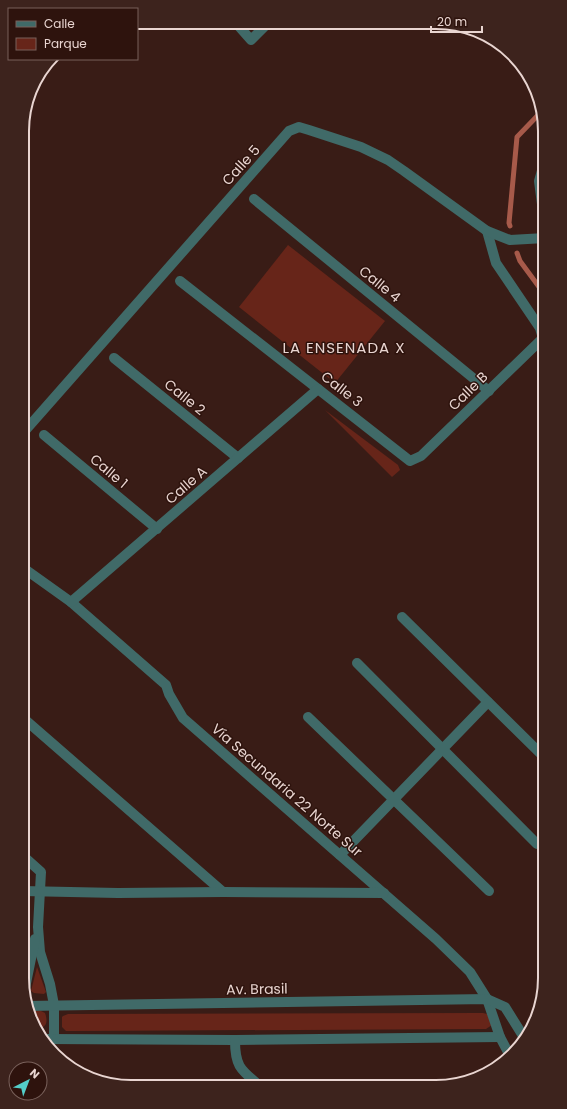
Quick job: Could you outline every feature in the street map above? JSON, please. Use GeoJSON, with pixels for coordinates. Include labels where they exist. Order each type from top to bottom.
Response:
{"type":"FeatureCollection","features":[{"type":"Feature","properties":{"kind":"street"},"geometry":{"type":"LineString","coordinates":[[241,29],[251,40],[262,29]]}},
{"type":"Feature","properties":{"kind":"street","name":"Calle 5"},"geometry":{"type":"LineString","coordinates":[[29,426],[290,131],[299,127],[361,147],[388,160],[487,231],[510,240],[538,238]]}},
{"type":"Feature","properties":{"kind":"street","name":"Calle 4"},"geometry":{"type":"LineString","coordinates":[[254,199],[489,391]]}},
{"type":"Feature","properties":{"kind":"street","name":"Calle B"},"geometry":{"type":"LineString","coordinates":[[487,231],[496,263],[538,325]]}},
{"type":"Feature","properties":{"kind":"street","name":"Calle 3"},"geometry":{"type":"LineString","coordinates":[[180,281],[410,461]]}},
{"type":"Feature","properties":{"kind":"street","name":"Calle B"},"geometry":{"type":"LineString","coordinates":[[410,461],[421,456],[538,343]]}},
{"type":"Feature","properties":{"kind":"street","name":"Calle 2"},"geometry":{"type":"LineString","coordinates":[[114,358],[238,458]]}},
{"type":"Feature","properties":{"kind":"street","name":"Calle A"},"geometry":{"type":"LineString","coordinates":[[72,602],[318,389]]}},
{"type":"Feature","properties":{"kind":"street","name":"Calle 1"},"geometry":{"type":"LineString","coordinates":[[44,435],[157,529]]}},
{"type":"Feature","properties":{"kind":"street","name":"Vía Secundaria 22 Norte Sur"},"geometry":{"type":"LineString","coordinates":[[29,572],[72,602],[166,685],[169,694],[183,718],[436,939],[470,972],[487,999],[500,1037],[507,1051]]}},
{"type":"Feature","properties":{"kind":"street"},"geometry":{"type":"LineString","coordinates":[[402,617],[538,751]]}},
{"type":"Feature","properties":{"kind":"street"},"geometry":{"type":"LineString","coordinates":[[357,663],[537,844]]}},
{"type":"Feature","properties":{"kind":"street"},"geometry":{"type":"LineString","coordinates":[[340,855],[488,702]]}},
{"type":"Feature","properties":{"kind":"street"},"geometry":{"type":"LineString","coordinates":[[308,716],[489,891]]}},
{"type":"Feature","properties":{"kind":"street"},"geometry":{"type":"LineString","coordinates":[[29,724],[223,892]]}},
{"type":"Feature","properties":{"kind":"street"},"geometry":{"type":"LineString","coordinates":[[29,861],[41,872],[38,927],[40,952],[50,984],[54,1005],[50,1039],[235,1040],[500,1037]]}},
{"type":"Feature","properties":{"kind":"street"},"geometry":{"type":"LineString","coordinates":[[29,891],[118,893],[384,893]]}},
{"type":"Feature","properties":{"kind":"street"},"geometry":{"type":"LineString","coordinates":[[29,969],[38,927]]}},
{"type":"Feature","properties":{"kind":"street"},"geometry":{"type":"LineString","coordinates":[[487,999],[505,1007],[521,1033]]}},
{"type":"Feature","properties":{"kind":"street","name":"Av. Brasil"},"geometry":{"type":"LineString","coordinates":[[33,1006],[487,999]]}},
{"type":"Feature","properties":{"kind":"street"},"geometry":{"type":"LineString","coordinates":[[235,1040],[235,1053],[240,1067],[253,1080]]}},
{"type":"Feature","properties":{"kind":"green space"},"geometry":{"type":"Polygon","coordinates":[[[288,245],[385,321],[335,383],[239,307],[288,245]]]}},
{"type":"Feature","properties":{"kind":"green space"},"geometry":{"type":"Polygon","coordinates":[[[325,410],[398,465],[400,470],[392,477],[325,410]]]}},
{"type":"Feature","properties":{"kind":"green space"},"geometry":{"type":"Polygon","coordinates":[[[37,967],[46,992],[44,994],[34,993],[31,991],[37,967]]]}},
{"type":"Feature","properties":{"kind":"green space"},"geometry":{"type":"Polygon","coordinates":[[[34,1011],[41,1011],[45,1013],[46,1024],[42,1028],[39,1023],[34,1011]]]}},
{"type":"Feature","properties":{"kind":"green space"},"geometry":{"type":"Polygon","coordinates":[[[68,1014],[487,1014],[492,1025],[486,1029],[66,1031],[62,1027],[62,1017],[68,1014]]]}},
{"type":"Feature","properties":{"kind":"waterway"},"geometry":{"type":"LineString","coordinates":[[510,226],[509,223],[517,137],[537,116]]}},
{"type":"Feature","properties":{"kind":"waterway"},"geometry":{"type":"LineString","coordinates":[[517,253],[520,261],[538,285]]}},
{"type":"Feature","properties":{"kind":"district","name":"LA ENSENADA X"},"geometry":{"type":"Point","coordinates":[344,348]}}]}
